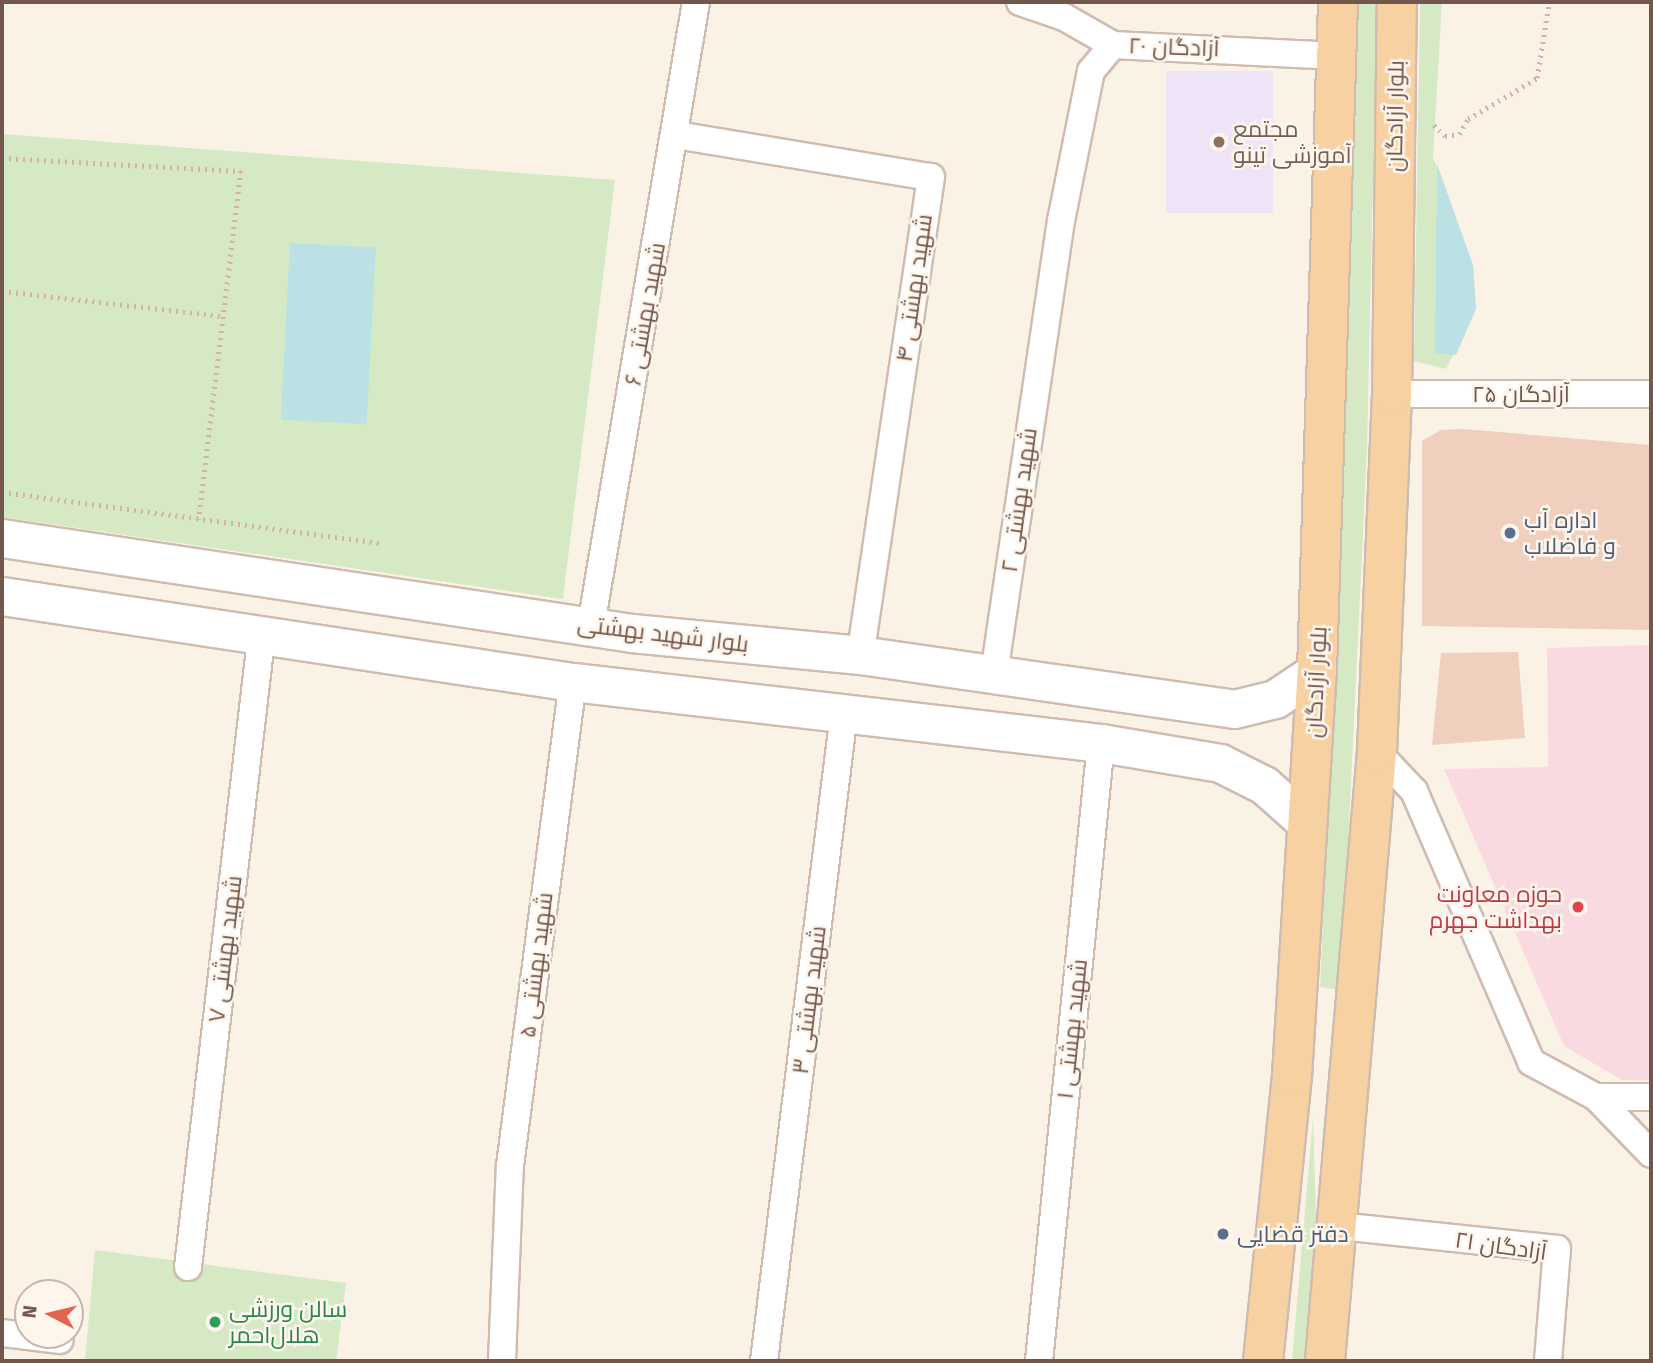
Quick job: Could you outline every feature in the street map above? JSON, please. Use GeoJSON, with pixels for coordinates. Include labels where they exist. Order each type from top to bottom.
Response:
{"type":"FeatureCollection","features":[{"type":"Feature","properties":{"kind":"main road","name":"بلوار آزادگان"},"geometry":{"type":"LineString","coordinates":[[1263,1361],[1292,1076],[1317,671],[1338,2]]}},
{"type":"Feature","properties":{"kind":"main road","name":"بلوار آزادگان"},"geometry":{"type":"LineString","coordinates":[[1325,1361],[1339,1226],[1377,752],[1392,394],[1397,2]]}},
{"type":"Feature","properties":{"kind":"main road","name":"بلوار شهید بهشتی"},"geometry":{"type":"LineString","coordinates":[[2,538],[592,626],[860,655],[1234,709],[1275,699],[1317,671]]}},
{"type":"Feature","properties":{"kind":"main road"},"geometry":{"type":"LineString","coordinates":[[2,596],[262,631],[573,682],[1101,743],[1220,763],[1264,785],[1307,823]]}},
{"type":"Feature","properties":{"kind":"main road"},"geometry":{"type":"LineString","coordinates":[[573,682],[592,626]]}},
{"type":"Feature","properties":{"kind":"main road"},"geometry":{"type":"LineString","coordinates":[[1292,1076],[1350,1080]]}},
{"type":"Feature","properties":{"kind":"street","name":"شهید بهشتی ۶"},"geometry":{"type":"LineString","coordinates":[[592,626],[676,135],[696,2]]}},
{"type":"Feature","properties":{"kind":"street","name":"آزادگان ۲۰"},"geometry":{"type":"LineString","coordinates":[[1020,2],[1065,17],[1113,45],[1338,56]]}},
{"type":"Feature","properties":{"kind":"street","name":"شهید بهشتی ۲"},"geometry":{"type":"LineString","coordinates":[[994,674],[1044,325],[1091,71],[1113,45]]}},
{"type":"Feature","properties":{"kind":"street","name":"شهید بهشتی ۴"},"geometry":{"type":"LineString","coordinates":[[676,135],[930,177],[860,655]]}},
{"type":"Feature","properties":{"kind":"street","name":"آزادگان ۲۵"},"geometry":{"type":"LineString","coordinates":[[1392,394],[1651,394]]}},
{"type":"Feature","properties":{"kind":"street","name":"شهید بهشتی ۷"},"geometry":{"type":"LineString","coordinates":[[188,1267],[262,631]]}},
{"type":"Feature","properties":{"kind":"street","name":"شهید بهشتی ۵"},"geometry":{"type":"LineString","coordinates":[[502,1361],[510,1166],[573,682]]}},
{"type":"Feature","properties":{"kind":"street","name":"شهید بهشتی ۳"},"geometry":{"type":"LineString","coordinates":[[764,1361],[844,713]]}},
{"type":"Feature","properties":{"kind":"street","name":"شهید بهشتی ۱"},"geometry":{"type":"LineString","coordinates":[[1039,1361],[1101,743]]}},
{"type":"Feature","properties":{"kind":"street"},"geometry":{"type":"LineString","coordinates":[[1377,752],[1414,791],[1531,1062],[1595,1097],[1651,1154]]}},
{"type":"Feature","properties":{"kind":"street"},"geometry":{"type":"LineString","coordinates":[[1595,1097],[1651,1097]]}},
{"type":"Feature","properties":{"kind":"street","name":"آزادگان ۲۱"},"geometry":{"type":"LineString","coordinates":[[1339,1226],[1557,1250],[1548,1361]]}},
{"type":"Feature","properties":{"kind":"path"},"geometry":{"type":"LineString","coordinates":[[1434,125],[1445,136],[1459,134],[1468,119],[1538,78],[1549,2]]}},
{"type":"Feature","properties":{"kind":"path"},"geometry":{"type":"LineString","coordinates":[[2,158],[241,171],[199,519]]}},
{"type":"Feature","properties":{"kind":"path"},"geometry":{"type":"LineString","coordinates":[[2,291],[223,316]]}},
{"type":"Feature","properties":{"kind":"path"},"geometry":{"type":"LineString","coordinates":[[2,492],[380,543]]}},
{"type":"Feature","properties":{"kind":"shaded area","name":"مجتمع آموزشی تینو"},"geometry":{"type":"Polygon","coordinates":[[[1166,71],[1273,71],[1273,213],[1166,213],[1166,71]]]}},
{"type":"Feature","properties":{"kind":"shaded area","name":"حوزه معاونت بهداشت جهرم"},"geometry":{"type":"Polygon","coordinates":[[[1651,645],[1651,1080],[1622,1080],[1564,1046],[1444,769],[1548,767],[1547,648],[1651,645]]]}},
{"type":"Feature","properties":{"kind":"green space"},"geometry":{"type":"Polygon","coordinates":[[[1351,2],[1377,2],[1367,451],[1341,990],[1320,987],[1345,449],[1351,2]]]}},
{"type":"Feature","properties":{"kind":"green space"},"geometry":{"type":"Polygon","coordinates":[[[1420,2],[1442,2],[1433,157],[1473,265],[1476,309],[1446,369],[1414,361],[1420,2]]]}},
{"type":"Feature","properties":{"kind":"green space"},"geometry":{"type":"Polygon","coordinates":[[[2,134],[615,180],[563,599],[2,517],[2,134]]]}},
{"type":"Feature","properties":{"kind":"green space"},"geometry":{"type":"Polygon","coordinates":[[[1313,1118],[1317,1250],[1306,1361],[1292,1361],[1313,1118]]]}},
{"type":"Feature","properties":{"kind":"green space","name":"سالن ورزشی هلال‌احمر"},"geometry":{"type":"Polygon","coordinates":[[[95,1250],[346,1283],[336,1361],[85,1361],[95,1250]]]}},
{"type":"Feature","properties":{"kind":"water"},"geometry":{"type":"Polygon","coordinates":[[[1437,164],[1473,265],[1476,309],[1456,355],[1435,353],[1437,164]]]}},
{"type":"Feature","properties":{"kind":"water"},"geometry":{"type":"Polygon","coordinates":[[[290,243],[376,248],[367,424],[281,420],[290,243]]]}},
{"type":"Feature","properties":{"kind":"building"},"geometry":{"type":"Polygon","coordinates":[[[1463,429],[1651,445],[1651,630],[1422,626],[1422,441],[1441,430],[1463,429]]]}},
{"type":"Feature","properties":{"kind":"building"},"geometry":{"type":"Polygon","coordinates":[[[1518,652],[1525,738],[1432,745],[1441,653],[1518,652]]]}},
{"type":"Feature","properties":{"kind":"place","name":"مجتمع آموزشی تینو"},"geometry":{"type":"Point","coordinates":[1219,142]}},
{"type":"Feature","properties":{"kind":"place","name":"اداره آب و فاضلاب"},"geometry":{"type":"Point","coordinates":[1510,533]}},
{"type":"Feature","properties":{"kind":"place","name":"حوزه معاونت بهداشت جهرم"},"geometry":{"type":"Point","coordinates":[1578,907]}},
{"type":"Feature","properties":{"kind":"place","name":"دفتر قضایی"},"geometry":{"type":"Point","coordinates":[1223,1234]}},
{"type":"Feature","properties":{"kind":"place","name":"سالن ورزشی هلال‌احمر"},"geometry":{"type":"Point","coordinates":[215,1322]}}]}
